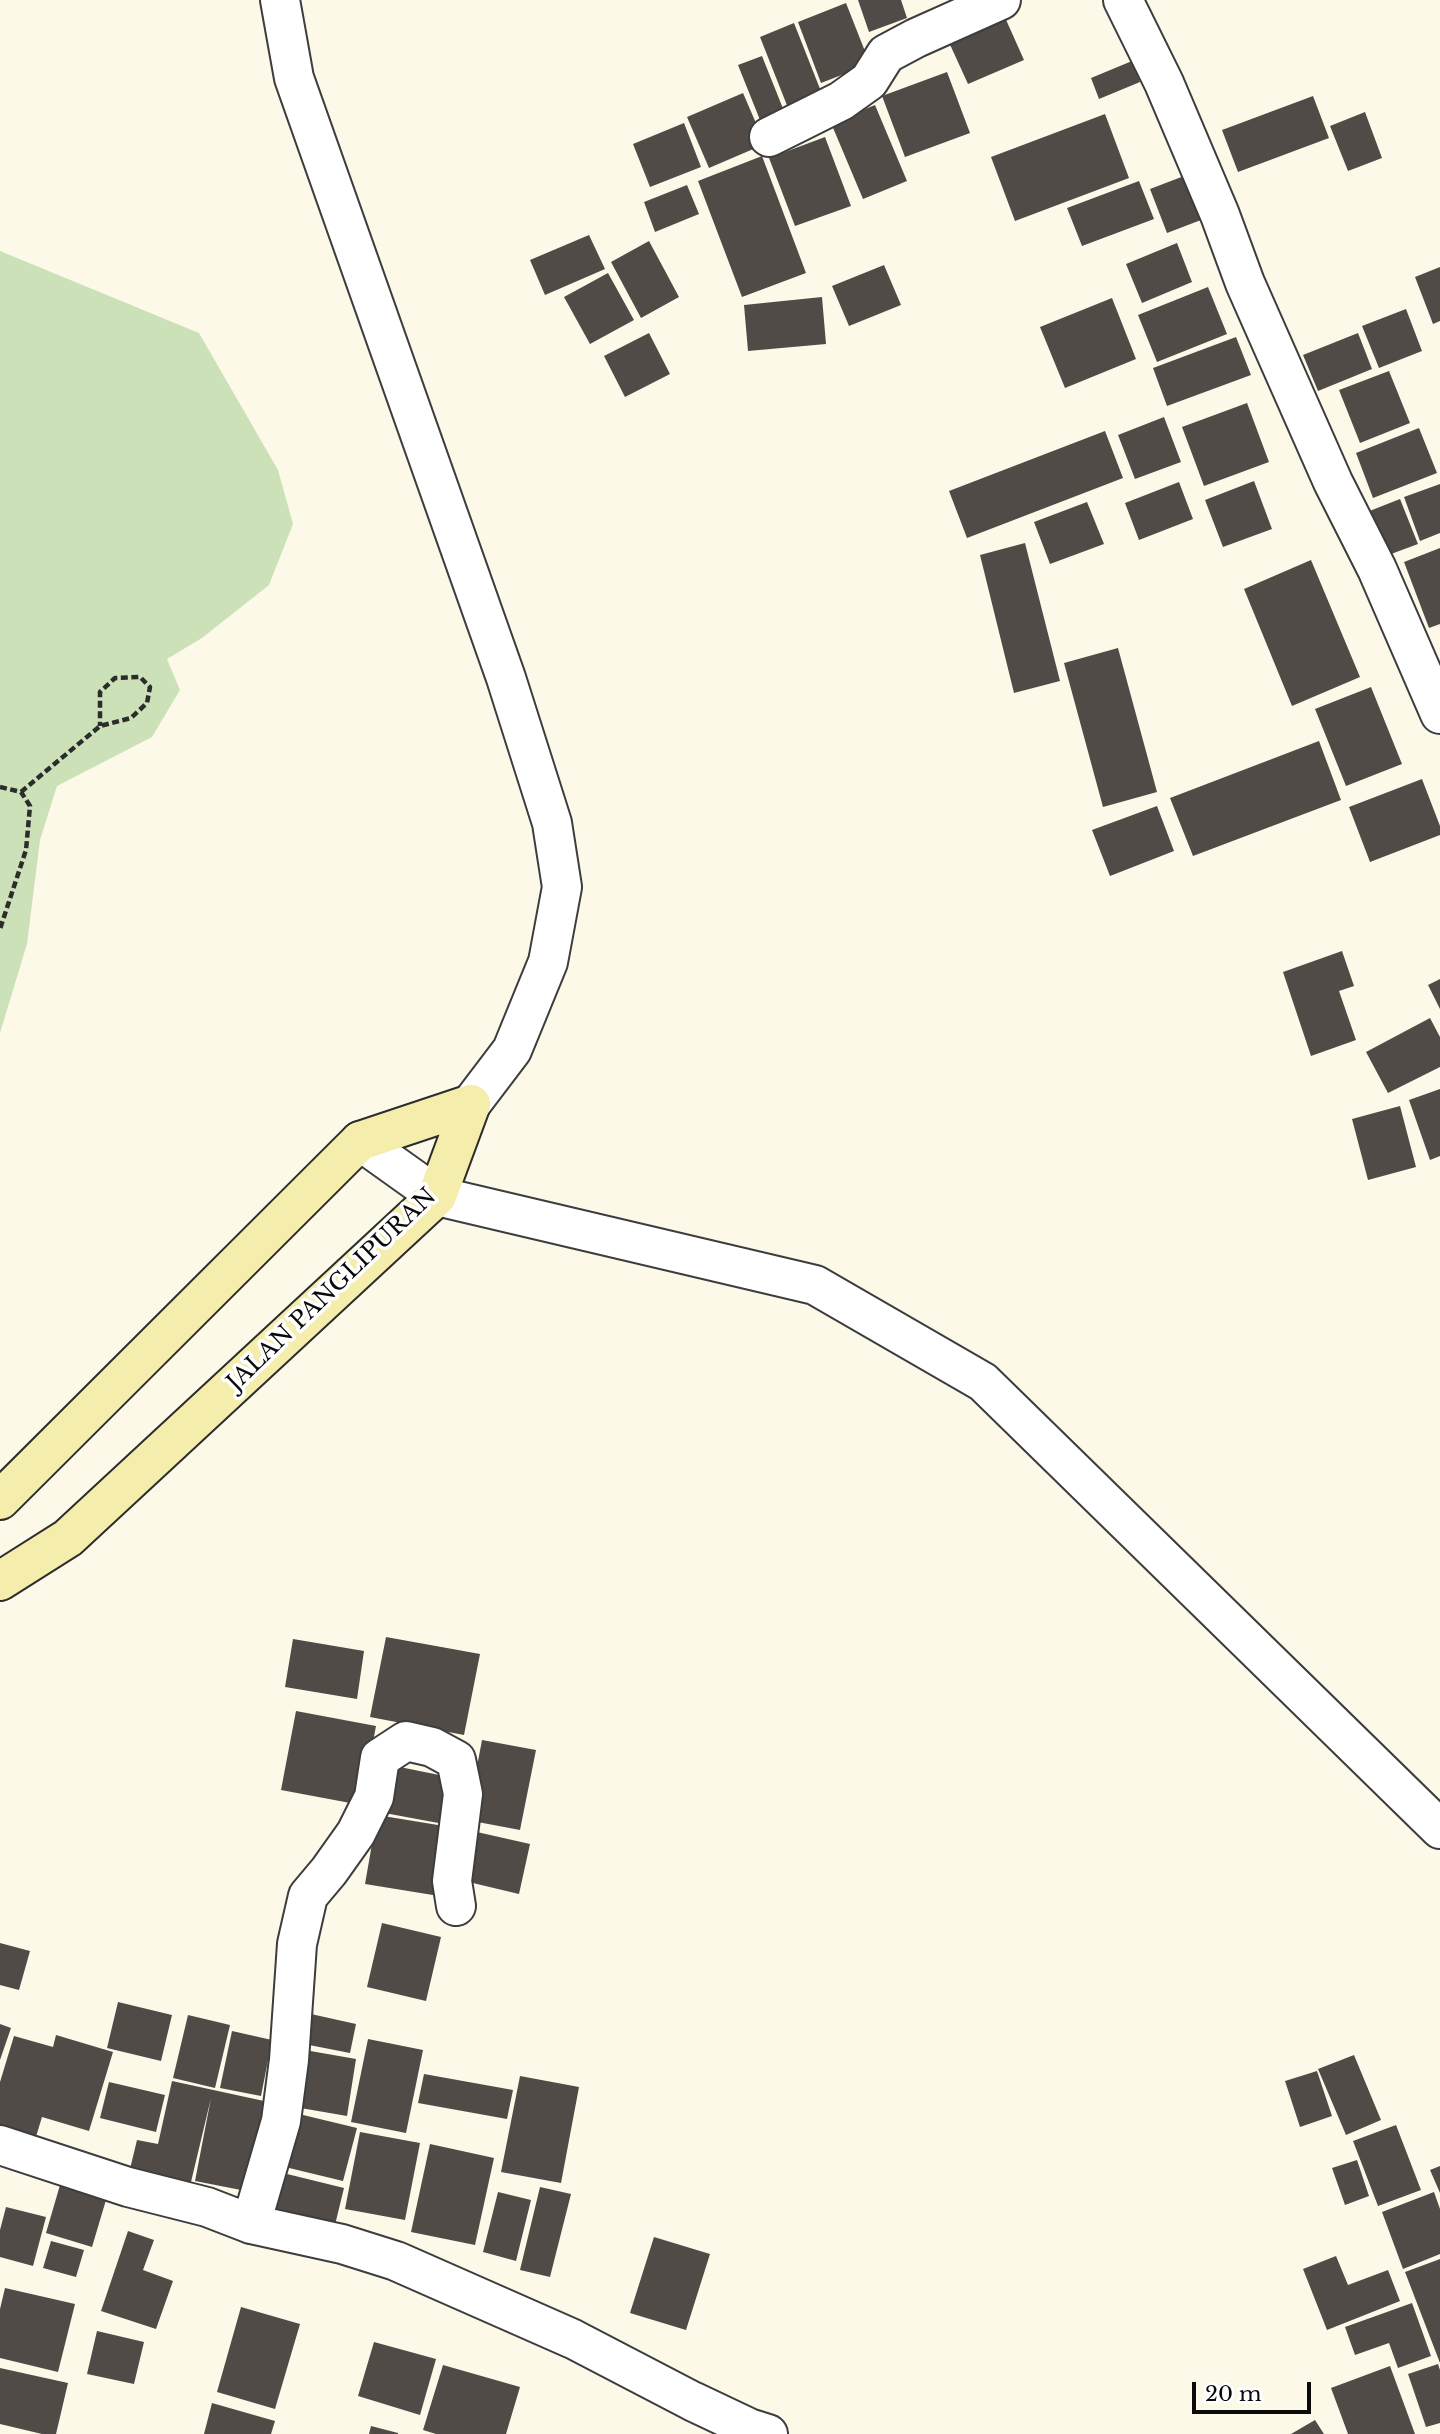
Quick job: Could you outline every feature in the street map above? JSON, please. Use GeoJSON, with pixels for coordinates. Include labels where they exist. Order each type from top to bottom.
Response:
{"type":"FeatureCollection","features":[{"type":"Feature","properties":{"kind":"main road"},"geometry":{"type":"LineString","coordinates":[[0,1500],[360,1141],[471,1104]]}},
{"type":"Feature","properties":{"kind":"main road","name":"JALAN PANGLIPURAN"},"geometry":{"type":"LineString","coordinates":[[0,1581],[68,1538],[437,1196],[471,1104]]}},
{"type":"Feature","properties":{"kind":"street"},"geometry":{"type":"LineString","coordinates":[[280,0],[294,78],[506,678],[552,823],[562,887],[548,962],[512,1050],[471,1104]]}},
{"type":"Feature","properties":{"kind":"street"},"geometry":{"type":"LineString","coordinates":[[769,137],[869,81],[886,54],[1001,0]]}},
{"type":"Feature","properties":{"kind":"street"},"geometry":{"type":"LineString","coordinates":[[1123,0],[1164,83],[1220,215],[1245,283],[1333,482],[1377,569],[1427,645],[1440,714]]}},
{"type":"Feature","properties":{"kind":"street"},"geometry":{"type":"LineString","coordinates":[[360,1141],[437,1196],[815,1285],[983,1382],[1440,1829]]}},
{"type":"Feature","properties":{"kind":"street"},"geometry":{"type":"LineString","coordinates":[[251,2224],[281,2121],[290,2049],[296,1944],[308,1896],[356,1833],[374,1797],[380,1758],[406,1741],[432,1747],[456,1760],[463,1794],[453,1881],[456,1906]]}},
{"type":"Feature","properties":{"kind":"street"},"geometry":{"type":"LineString","coordinates":[[0,2145],[128,2187],[207,2207],[251,2224],[342,2244],[396,2261],[573,2339],[692,2401],[768,2434]]}},
{"type":"Feature","properties":{"kind":"path"},"geometry":{"type":"LineString","coordinates":[[21,792],[100,726],[131,718],[147,703],[150,687],[140,677],[115,678],[100,692],[100,726]]}},
{"type":"Feature","properties":{"kind":"path"},"geometry":{"type":"LineString","coordinates":[[0,786],[21,792],[30,806],[26,850],[0,929]]}},
{"type":"Feature","properties":{"kind":"green space"},"geometry":{"type":"Polygon","coordinates":[[[0,251],[199,333],[278,470],[293,524],[269,585],[202,638],[167,659],[180,690],[152,737],[57,786],[40,840],[27,944],[0,1033],[0,251]]]}},
{"type":"Feature","properties":{"kind":"building"},"geometry":{"type":"Polygon","coordinates":[[[858,0],[901,0],[907,18],[869,32],[858,0]]]}},
{"type":"Feature","properties":{"kind":"building"},"geometry":{"type":"Polygon","coordinates":[[[846,3],[870,64],[821,83],[798,22],[846,3]]]}},
{"type":"Feature","properties":{"kind":"building"},"geometry":{"type":"Polygon","coordinates":[[[1003,13],[1024,60],[968,84],[947,38],[1003,13]]]}},
{"type":"Feature","properties":{"kind":"building"},"geometry":{"type":"Polygon","coordinates":[[[794,23],[824,99],[790,113],[760,37],[794,23]]]}},
{"type":"Feature","properties":{"kind":"building"},"geometry":{"type":"Polygon","coordinates":[[[762,56],[786,116],[762,125],[738,65],[762,56]]]}},
{"type":"Feature","properties":{"kind":"building"},"geometry":{"type":"Polygon","coordinates":[[[1132,61],[1140,82],[1099,99],[1091,78],[1132,61]]]}},
{"type":"Feature","properties":{"kind":"building"},"geometry":{"type":"Polygon","coordinates":[[[947,72],[970,133],[905,157],[882,96],[947,72]]]}},
{"type":"Feature","properties":{"kind":"building"},"geometry":{"type":"Polygon","coordinates":[[[743,93],[765,144],[709,168],[687,117],[743,93]]]}},
{"type":"Feature","properties":{"kind":"building"},"geometry":{"type":"Polygon","coordinates":[[[1313,96],[1329,138],[1238,172],[1222,130],[1313,96]]]}},
{"type":"Feature","properties":{"kind":"building"},"geometry":{"type":"Polygon","coordinates":[[[875,105],[907,181],[863,199],[831,123],[875,105]]]}},
{"type":"Feature","properties":{"kind":"building"},"geometry":{"type":"Polygon","coordinates":[[[1365,112],[1382,158],[1348,171],[1330,126],[1365,112]]]}},
{"type":"Feature","properties":{"kind":"building"},"geometry":{"type":"Polygon","coordinates":[[[1105,114],[1129,178],[1015,221],[991,157],[1105,114]]]}},
{"type":"Feature","properties":{"kind":"building"},"geometry":{"type":"Polygon","coordinates":[[[684,123],[701,167],[650,187],[633,144],[684,123]]]}},
{"type":"Feature","properties":{"kind":"building"},"geometry":{"type":"Polygon","coordinates":[[[825,137],[851,206],[795,226],[769,158],[825,137]]]}},
{"type":"Feature","properties":{"kind":"building"},"geometry":{"type":"Polygon","coordinates":[[[762,156],[806,273],[742,297],[698,181],[762,156]]]}},
{"type":"Feature","properties":{"kind":"building"},"geometry":{"type":"Polygon","coordinates":[[[1184,176],[1201,220],[1167,233],[1150,189],[1184,176]]]}},
{"type":"Feature","properties":{"kind":"building"},"geometry":{"type":"Polygon","coordinates":[[[1139,181],[1154,219],[1082,246],[1067,208],[1139,181]]]}},
{"type":"Feature","properties":{"kind":"building"},"geometry":{"type":"Polygon","coordinates":[[[687,185],[699,214],[655,232],[644,202],[687,185]]]}},
{"type":"Feature","properties":{"kind":"building"},"geometry":{"type":"Polygon","coordinates":[[[589,235],[605,269],[545,295],[530,260],[589,235]]]}},
{"type":"Feature","properties":{"kind":"building"},"geometry":{"type":"Polygon","coordinates":[[[649,241],[679,297],[641,318],[611,262],[649,241]]]}},
{"type":"Feature","properties":{"kind":"building"},"geometry":{"type":"Polygon","coordinates":[[[1177,243],[1192,282],[1142,303],[1126,264],[1177,243]]]}},
{"type":"Feature","properties":{"kind":"building"},"geometry":{"type":"Polygon","coordinates":[[[884,265],[901,305],[849,326],[832,286],[884,265]]]}},
{"type":"Feature","properties":{"kind":"building"},"geometry":{"type":"Polygon","coordinates":[[[1440,267],[1440,321],[1433,324],[1415,277],[1440,267]]]}},
{"type":"Feature","properties":{"kind":"building"},"geometry":{"type":"Polygon","coordinates":[[[608,273],[634,320],[590,344],[564,297],[608,273]]]}},
{"type":"Feature","properties":{"kind":"building"},"geometry":{"type":"Polygon","coordinates":[[[1208,287],[1227,334],[1157,362],[1138,315],[1208,287]]]}},
{"type":"Feature","properties":{"kind":"building"},"geometry":{"type":"Polygon","coordinates":[[[822,297],[826,344],[748,351],[744,305],[822,297]]]}},
{"type":"Feature","properties":{"kind":"building"},"geometry":{"type":"Polygon","coordinates":[[[1112,298],[1136,359],[1065,388],[1040,327],[1112,298]]]}},
{"type":"Feature","properties":{"kind":"building"},"geometry":{"type":"Polygon","coordinates":[[[1406,309],[1422,351],[1379,368],[1362,326],[1406,309]]]}},
{"type":"Feature","properties":{"kind":"building"},"geometry":{"type":"Polygon","coordinates":[[[649,333],[670,374],[625,397],[604,356],[649,333]]]}},
{"type":"Feature","properties":{"kind":"building"},"geometry":{"type":"Polygon","coordinates":[[[1358,333],[1372,369],[1318,391],[1303,355],[1358,333]]]}},
{"type":"Feature","properties":{"kind":"building"},"geometry":{"type":"Polygon","coordinates":[[[1236,337],[1251,375],[1167,406],[1153,368],[1236,337]]]}},
{"type":"Feature","properties":{"kind":"building"},"geometry":{"type":"Polygon","coordinates":[[[1389,371],[1410,423],[1360,443],[1339,390],[1389,371]]]}},
{"type":"Feature","properties":{"kind":"building"},"geometry":{"type":"Polygon","coordinates":[[[1247,403],[1269,462],[1204,486],[1182,427],[1247,403]]]}},
{"type":"Feature","properties":{"kind":"building"},"geometry":{"type":"Polygon","coordinates":[[[1164,417],[1181,462],[1135,479],[1118,435],[1164,417]]]}},
{"type":"Feature","properties":{"kind":"building"},"geometry":{"type":"Polygon","coordinates":[[[1419,428],[1437,473],[1373,498],[1356,453],[1419,428]]]}},
{"type":"Feature","properties":{"kind":"building"},"geometry":{"type":"Polygon","coordinates":[[[1105,431],[1123,478],[967,538],[949,491],[1105,431]]]}},
{"type":"Feature","properties":{"kind":"building"},"geometry":{"type":"Polygon","coordinates":[[[1254,481],[1272,529],[1223,547],[1205,500],[1254,481]]]}},
{"type":"Feature","properties":{"kind":"building"},"geometry":{"type":"Polygon","coordinates":[[[1179,482],[1193,519],[1139,540],[1125,503],[1179,482]]]}},
{"type":"Feature","properties":{"kind":"building"},"geometry":{"type":"Polygon","coordinates":[[[1440,484],[1440,533],[1420,541],[1404,497],[1440,484]]]}},
{"type":"Feature","properties":{"kind":"building"},"geometry":{"type":"Polygon","coordinates":[[[1400,499],[1418,544],[1383,557],[1367,512],[1400,499]]]}},
{"type":"Feature","properties":{"kind":"building"},"geometry":{"type":"Polygon","coordinates":[[[1087,502],[1104,544],[1050,564],[1034,522],[1087,502]]]}},
{"type":"Feature","properties":{"kind":"building"},"geometry":{"type":"Polygon","coordinates":[[[1025,543],[1060,681],[1014,693],[980,555],[1025,543]]]}},
{"type":"Feature","properties":{"kind":"building"},"geometry":{"type":"Polygon","coordinates":[[[1440,548],[1440,624],[1429,628],[1404,562],[1440,548]]]}},
{"type":"Feature","properties":{"kind":"building"},"geometry":{"type":"Polygon","coordinates":[[[1311,560],[1360,677],[1292,706],[1244,589],[1311,560]]]}},
{"type":"Feature","properties":{"kind":"building"},"geometry":{"type":"Polygon","coordinates":[[[1118,648],[1157,792],[1103,807],[1064,663],[1118,648]]]}},
{"type":"Feature","properties":{"kind":"building"},"geometry":{"type":"Polygon","coordinates":[[[1371,687],[1402,764],[1346,786],[1315,709],[1371,687]]]}},
{"type":"Feature","properties":{"kind":"building"},"geometry":{"type":"Polygon","coordinates":[[[1319,741],[1341,800],[1193,856],[1170,798],[1319,741]]]}},
{"type":"Feature","properties":{"kind":"building"},"geometry":{"type":"Polygon","coordinates":[[[1422,779],[1440,826],[1440,835],[1370,862],[1349,807],[1422,779]]]}},
{"type":"Feature","properties":{"kind":"building"},"geometry":{"type":"Polygon","coordinates":[[[1157,806],[1174,851],[1110,876],[1092,830],[1157,806]]]}},
{"type":"Feature","properties":{"kind":"building"},"geometry":{"type":"Polygon","coordinates":[[[1342,951],[1354,986],[1339,991],[1356,1040],[1311,1056],[1283,972],[1342,951]]]}},
{"type":"Feature","properties":{"kind":"building"},"geometry":{"type":"Polygon","coordinates":[[[1440,979],[1440,1009],[1428,985],[1440,979]]]}},
{"type":"Feature","properties":{"kind":"building"},"geometry":{"type":"Polygon","coordinates":[[[1430,1018],[1440,1037],[1440,1067],[1388,1093],[1366,1052],[1430,1018]]]}},
{"type":"Feature","properties":{"kind":"building"},"geometry":{"type":"Polygon","coordinates":[[[1440,1089],[1440,1156],[1430,1160],[1409,1100],[1440,1089]]]}},
{"type":"Feature","properties":{"kind":"building"},"geometry":{"type":"Polygon","coordinates":[[[1400,1106],[1416,1167],[1368,1180],[1352,1119],[1400,1106]]]}},
{"type":"Feature","properties":{"kind":"building"},"geometry":{"type":"Polygon","coordinates":[[[386,1637],[480,1654],[464,1735],[370,1717],[386,1637]]]}},
{"type":"Feature","properties":{"kind":"building"},"geometry":{"type":"Polygon","coordinates":[[[293,1639],[364,1651],[357,1699],[285,1687],[293,1639]]]}},
{"type":"Feature","properties":{"kind":"building"},"geometry":{"type":"Polygon","coordinates":[[[296,1711],[376,1726],[361,1805],[281,1790],[296,1711]]]}},
{"type":"Feature","properties":{"kind":"building"},"geometry":{"type":"Polygon","coordinates":[[[482,1740],[536,1750],[520,1830],[467,1820],[482,1740]]]}},
{"type":"Feature","properties":{"kind":"building"},"geometry":{"type":"Polygon","coordinates":[[[390,1765],[454,1778],[444,1824],[379,1812],[390,1765]]]}},
{"type":"Feature","properties":{"kind":"building"},"geometry":{"type":"Polygon","coordinates":[[[377,1815],[450,1827],[439,1896],[365,1884],[377,1815]]]}},
{"type":"Feature","properties":{"kind":"building"},"geometry":{"type":"Polygon","coordinates":[[[468,1830],[530,1844],[519,1894],[456,1879],[468,1830]]]}},
{"type":"Feature","properties":{"kind":"building"},"geometry":{"type":"Polygon","coordinates":[[[382,1923],[441,1937],[426,2001],[367,1987],[382,1923]]]}},
{"type":"Feature","properties":{"kind":"building"},"geometry":{"type":"Polygon","coordinates":[[[0,1943],[30,1951],[19,1990],[0,1985],[0,1943]]]}},
{"type":"Feature","properties":{"kind":"building"},"geometry":{"type":"Polygon","coordinates":[[[118,2002],[172,2015],[161,2061],[107,2048],[118,2002]]]}},
{"type":"Feature","properties":{"kind":"building"},"geometry":{"type":"Polygon","coordinates":[[[311,2014],[356,2024],[350,2053],[304,2044],[311,2014]]]}},
{"type":"Feature","properties":{"kind":"building"},"geometry":{"type":"Polygon","coordinates":[[[188,2015],[230,2025],[215,2088],[173,2078],[188,2015]]]}},
{"type":"Feature","properties":{"kind":"building"},"geometry":{"type":"Polygon","coordinates":[[[0,2024],[11,2028],[0,2060],[0,2024]]]}},
{"type":"Feature","properties":{"kind":"building"},"geometry":{"type":"Polygon","coordinates":[[[232,2031],[272,2040],[261,2096],[220,2088],[232,2031]]]}},
{"type":"Feature","properties":{"kind":"building"},"geometry":{"type":"Polygon","coordinates":[[[56,2035],[113,2052],[89,2131],[42,2117],[35,2140],[0,2129],[0,2082],[14,2036],[53,2047],[56,2035]]]}},
{"type":"Feature","properties":{"kind":"building"},"geometry":{"type":"Polygon","coordinates":[[[368,2039],[423,2050],[406,2133],[351,2122],[368,2039]]]}},
{"type":"Feature","properties":{"kind":"building"},"geometry":{"type":"Polygon","coordinates":[[[299,2049],[356,2059],[347,2116],[289,2106],[299,2049]]]}},
{"type":"Feature","properties":{"kind":"building"},"geometry":{"type":"Polygon","coordinates":[[[1354,2055],[1381,2120],[1346,2135],[1318,2069],[1354,2055]]]}},
{"type":"Feature","properties":{"kind":"building"},"geometry":{"type":"Polygon","coordinates":[[[1317,2071],[1332,2116],[1300,2127],[1285,2081],[1317,2071]]]}},
{"type":"Feature","properties":{"kind":"building"},"geometry":{"type":"Polygon","coordinates":[[[424,2074],[513,2090],[507,2119],[418,2103],[424,2074]]]}},
{"type":"Feature","properties":{"kind":"building"},"geometry":{"type":"Polygon","coordinates":[[[520,2076],[579,2087],[561,2183],[501,2172],[520,2076]]]}},
{"type":"Feature","properties":{"kind":"building"},"geometry":{"type":"Polygon","coordinates":[[[172,2081],[264,2101],[246,2191],[195,2181],[211,2098],[191,2182],[130,2169],[137,2140],[158,2144],[172,2081]]]}},
{"type":"Feature","properties":{"kind":"building"},"geometry":{"type":"Polygon","coordinates":[[[109,2082],[165,2095],[156,2132],[100,2118],[109,2082]]]}},
{"type":"Feature","properties":{"kind":"building"},"geometry":{"type":"Polygon","coordinates":[[[299,2114],[357,2128],[343,2181],[285,2167],[299,2114]]]}},
{"type":"Feature","properties":{"kind":"building"},"geometry":{"type":"Polygon","coordinates":[[[1396,2125],[1421,2190],[1378,2206],[1353,2141],[1396,2125]]]}},
{"type":"Feature","properties":{"kind":"building"},"geometry":{"type":"Polygon","coordinates":[[[360,2132],[420,2143],[405,2220],[345,2209],[360,2132]]]}},
{"type":"Feature","properties":{"kind":"building"},"geometry":{"type":"Polygon","coordinates":[[[430,2144],[494,2158],[475,2245],[411,2232],[430,2144]]]}},
{"type":"Feature","properties":{"kind":"building"},"geometry":{"type":"Polygon","coordinates":[[[1357,2160],[1369,2196],[1345,2205],[1332,2168],[1357,2160]]]}},
{"type":"Feature","properties":{"kind":"building"},"geometry":{"type":"Polygon","coordinates":[[[1440,2166],[1440,2193],[1430,2170],[1440,2166]]]}},
{"type":"Feature","properties":{"kind":"building"},"geometry":{"type":"Polygon","coordinates":[[[283,2173],[344,2188],[334,2229],[273,2214],[283,2173]]]}},
{"type":"Feature","properties":{"kind":"building"},"geometry":{"type":"Polygon","coordinates":[[[60,2185],[106,2200],[92,2247],[46,2233],[60,2185]]]}},
{"type":"Feature","properties":{"kind":"building"},"geometry":{"type":"Polygon","coordinates":[[[540,2187],[571,2194],[550,2277],[520,2270],[540,2187]]]}},
{"type":"Feature","properties":{"kind":"building"},"geometry":{"type":"Polygon","coordinates":[[[498,2192],[531,2200],[516,2261],[483,2252],[498,2192]]]}},
{"type":"Feature","properties":{"kind":"building"},"geometry":{"type":"Polygon","coordinates":[[[1434,2192],[1440,2209],[1440,2254],[1403,2269],[1382,2212],[1434,2192]]]}},
{"type":"Feature","properties":{"kind":"building"},"geometry":{"type":"Polygon","coordinates":[[[6,2207],[46,2217],[33,2266],[0,2257],[0,2230],[6,2207]]]}},
{"type":"Feature","properties":{"kind":"building"},"geometry":{"type":"Polygon","coordinates":[[[128,2231],[154,2240],[143,2270],[173,2281],[156,2329],[101,2311],[128,2231]]]}},
{"type":"Feature","properties":{"kind":"building"},"geometry":{"type":"Polygon","coordinates":[[[654,2237],[710,2254],[686,2330],[630,2313],[654,2237]]]}},
{"type":"Feature","properties":{"kind":"building"},"geometry":{"type":"Polygon","coordinates":[[[51,2241],[84,2250],[76,2277],[43,2268],[51,2241]]]}},
{"type":"Feature","properties":{"kind":"building"},"geometry":{"type":"Polygon","coordinates":[[[1336,2256],[1348,2285],[1388,2270],[1400,2301],[1327,2330],[1303,2269],[1336,2256]]]}},
{"type":"Feature","properties":{"kind":"building"},"geometry":{"type":"Polygon","coordinates":[[[1440,2259],[1440,2363],[1405,2272],[1440,2259]]]}},
{"type":"Feature","properties":{"kind":"building"},"geometry":{"type":"Polygon","coordinates":[[[5,2288],[75,2304],[58,2372],[0,2358],[0,2309],[5,2288]]]}},
{"type":"Feature","properties":{"kind":"building"},"geometry":{"type":"Polygon","coordinates":[[[1412,2303],[1431,2356],[1398,2368],[1389,2343],[1355,2355],[1345,2327],[1412,2303]]]}},
{"type":"Feature","properties":{"kind":"building"},"geometry":{"type":"Polygon","coordinates":[[[241,2307],[300,2324],[275,2409],[217,2392],[241,2307]]]}},
{"type":"Feature","properties":{"kind":"building"},"geometry":{"type":"Polygon","coordinates":[[[97,2331],[144,2342],[134,2384],[87,2374],[97,2331]]]}},
{"type":"Feature","properties":{"kind":"building"},"geometry":{"type":"Polygon","coordinates":[[[374,2342],[436,2359],[420,2415],[358,2396],[374,2342]]]}},
{"type":"Feature","properties":{"kind":"building"},"geometry":{"type":"Polygon","coordinates":[[[1438,2364],[1440,2423],[1426,2427],[1408,2374],[1438,2364]]]}},
{"type":"Feature","properties":{"kind":"building"},"geometry":{"type":"Polygon","coordinates":[[[443,2365],[520,2387],[506,2434],[436,2434],[423,2430],[443,2365]]]}},
{"type":"Feature","properties":{"kind":"building"},"geometry":{"type":"Polygon","coordinates":[[[1390,2366],[1415,2434],[1348,2434],[1331,2388],[1390,2366]]]}},
{"type":"Feature","properties":{"kind":"building"},"geometry":{"type":"Polygon","coordinates":[[[0,2368],[68,2383],[56,2434],[42,2434],[0,2424],[0,2368]]]}},
{"type":"Feature","properties":{"kind":"building"},"geometry":{"type":"Polygon","coordinates":[[[212,2403],[275,2421],[271,2434],[204,2434],[212,2403]]]}},
{"type":"Feature","properties":{"kind":"building"},"geometry":{"type":"Polygon","coordinates":[[[1315,2420],[1324,2434],[1291,2434],[1315,2420]]]}},
{"type":"Feature","properties":{"kind":"building"},"geometry":{"type":"Polygon","coordinates":[[[371,2426],[398,2433],[398,2434],[369,2434],[371,2426]]]}}]}
